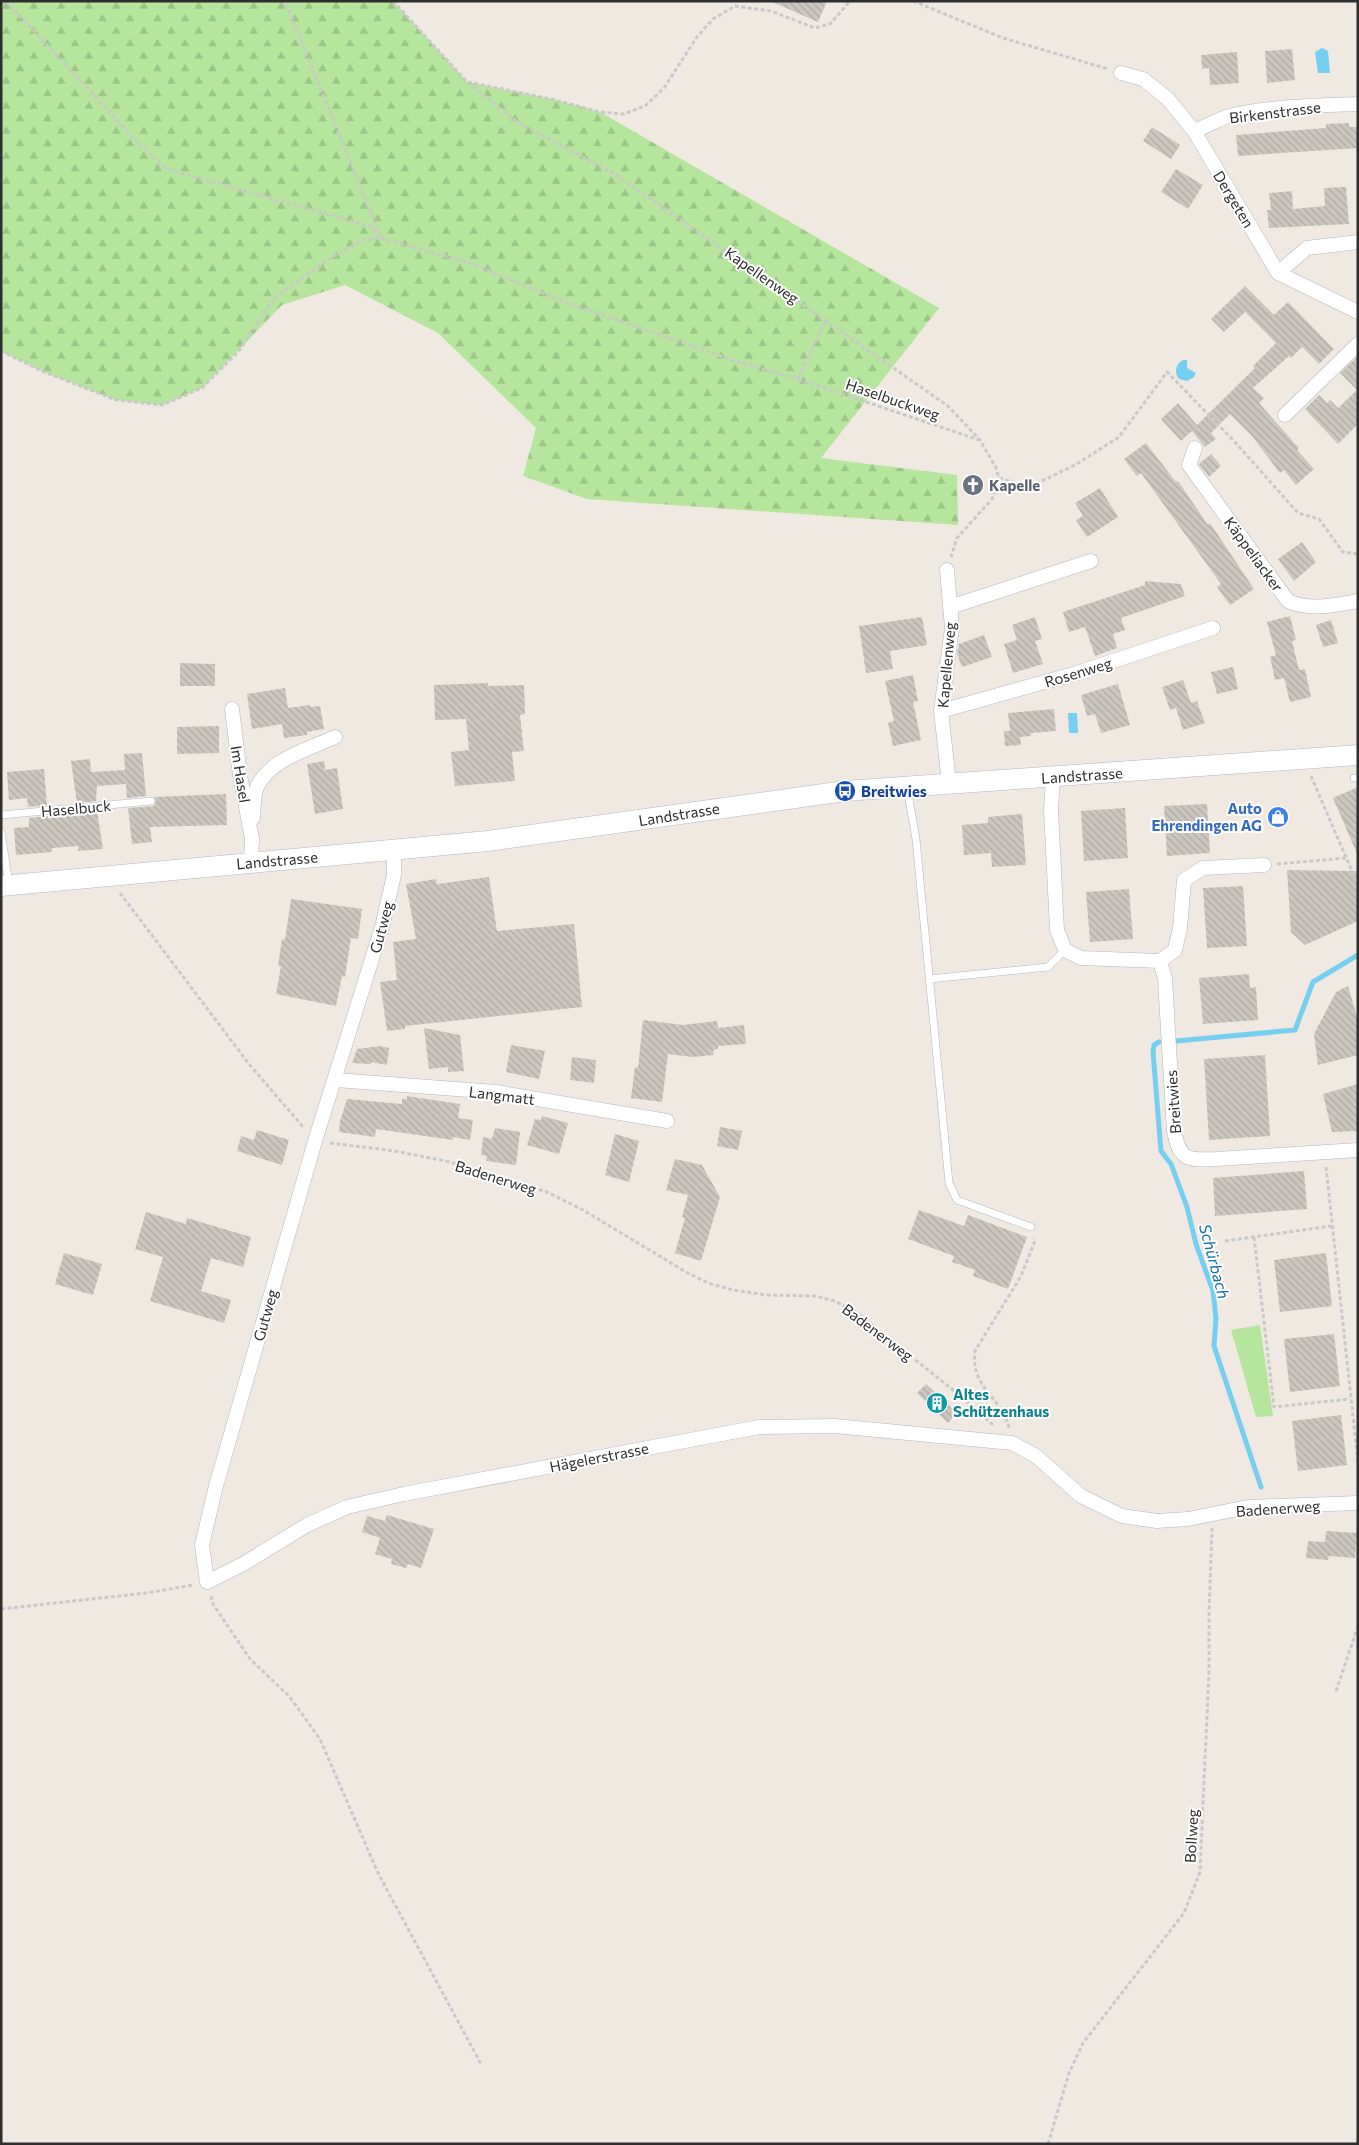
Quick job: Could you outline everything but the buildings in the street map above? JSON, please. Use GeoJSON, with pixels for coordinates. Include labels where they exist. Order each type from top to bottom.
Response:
{"type":"FeatureCollection","features":[{"type":"Feature","properties":{"kind":"main road","name":"Landstrasse"},"geometry":{"type":"LineString","coordinates":[[5,886],[394,851],[566,831],[744,805],[906,786],[1053,778],[1358,755]]}},
{"type":"Feature","properties":{"kind":"street","name":"Dergeten"},"geometry":{"type":"LineString","coordinates":[[1121,73],[1143,79],[1168,99],[1194,131],[1278,273]]}},
{"type":"Feature","properties":{"kind":"street","name":"Birkenstrasse"},"geometry":{"type":"LineString","coordinates":[[1194,131],[1225,118],[1252,112],[1358,104]]}},
{"type":"Feature","properties":{"kind":"street"},"geometry":{"type":"LineString","coordinates":[[1358,242],[1307,248],[1278,273],[1358,312]]}},
{"type":"Feature","properties":{"kind":"street"},"geometry":{"type":"LineString","coordinates":[[1285,415],[1358,344]]}},
{"type":"Feature","properties":{"kind":"street","name":"Käppeliacker"},"geometry":{"type":"LineString","coordinates":[[1195,448],[1188,465],[1288,601],[1296,605],[1328,606],[1358,601]]}},
{"type":"Feature","properties":{"kind":"street","name":"Kapellenweg"},"geometry":{"type":"LineString","coordinates":[[950,607],[1091,561]]}},
{"type":"Feature","properties":{"kind":"street","name":"Kapellenweg"},"geometry":{"type":"LineString","coordinates":[[947,570],[952,628],[941,711],[949,783]]}},
{"type":"Feature","properties":{"kind":"street","name":"Rosenweg"},"geometry":{"type":"LineString","coordinates":[[941,711],[1077,673],[1213,628]]}},
{"type":"Feature","properties":{"kind":"street","name":"Im Hasel"},"geometry":{"type":"LineString","coordinates":[[232,708],[240,774],[252,839]]}},
{"type":"Feature","properties":{"kind":"street","name":"Im Hasel"},"geometry":{"type":"LineString","coordinates":[[251,863],[256,789],[265,774],[282,761],[335,737]]}},
{"type":"Feature","properties":{"kind":"street"},"geometry":{"type":"LineString","coordinates":[[1053,778],[1051,810],[1057,930],[1065,950],[1081,958],[1160,961],[1175,950],[1180,928],[1184,880],[1203,868],[1264,865]]}},
{"type":"Feature","properties":{"kind":"street","name":"Gutweg"},"geometry":{"type":"LineString","coordinates":[[207,1582],[202,1545],[216,1486],[315,1140],[336,1080],[382,927],[394,875],[394,851]]}},
{"type":"Feature","properties":{"kind":"street","name":"Breitwies"},"geometry":{"type":"LineString","coordinates":[[1160,961],[1165,979],[1174,1131],[1177,1148],[1184,1156],[1196,1160],[1218,1160],[1358,1150]]}},
{"type":"Feature","properties":{"kind":"street","name":"Langmatt"},"geometry":{"type":"LineString","coordinates":[[336,1080],[496,1092],[667,1121]]}},
{"type":"Feature","properties":{"kind":"street","name":"Hägelerstrasse"},"geometry":{"type":"LineString","coordinates":[[207,1582],[243,1564],[307,1525],[347,1507],[414,1492],[760,1427],[834,1426],[1012,1443]]}},
{"type":"Feature","properties":{"kind":"street","name":"Badenerweg"},"geometry":{"type":"LineString","coordinates":[[1012,1443],[1036,1456],[1081,1496],[1122,1516],[1156,1521],[1188,1519],[1248,1506],[1358,1503]]}},
{"type":"Feature","properties":{"kind":"lane"},"geometry":{"type":"LineString","coordinates":[[906,786],[916,839],[949,1183],[957,1200],[1031,1227]]}},
{"type":"Feature","properties":{"kind":"lane","name":"Haselbuck"},"geometry":{"type":"LineString","coordinates":[[1,815],[151,801]]}},
{"type":"Feature","properties":{"kind":"lane"},"geometry":{"type":"LineString","coordinates":[[1,832],[5,886]]}},
{"type":"Feature","properties":{"kind":"lane"},"geometry":{"type":"LineString","coordinates":[[929,979],[1048,967],[1065,950]]}},
{"type":"Feature","properties":{"kind":"path"},"geometry":{"type":"LineString","coordinates":[[6,1],[133,137],[166,169],[369,226],[381,238]]}},
{"type":"Feature","properties":{"kind":"path"},"geometry":{"type":"LineString","coordinates":[[285,1],[381,238]]}},
{"type":"Feature","properties":{"kind":"path","name":"Kapellenweg"},"geometry":{"type":"LineString","coordinates":[[393,1],[467,82],[516,122],[615,174],[948,406],[980,440],[996,468],[999,478],[992,499],[957,538],[947,570]]}},
{"type":"Feature","properties":{"kind":"path"},"geometry":{"type":"LineString","coordinates":[[467,82],[551,99],[600,112],[624,114],[645,106],[664,88],[697,37],[713,19],[735,6],[771,11],[815,28],[830,24],[850,1]]}},
{"type":"Feature","properties":{"kind":"path"},"geometry":{"type":"LineString","coordinates":[[913,1],[1003,38],[1121,73]]}},
{"type":"Feature","properties":{"kind":"path"},"geometry":{"type":"LineString","coordinates":[[1,351],[44,372],[116,400],[162,405],[202,388],[238,351],[275,297],[334,256],[364,240],[381,238]]}},
{"type":"Feature","properties":{"kind":"path","name":"Haselbuckweg"},"geometry":{"type":"LineString","coordinates":[[381,238],[468,262],[574,305],[732,360],[798,379],[980,440]]}},
{"type":"Feature","properties":{"kind":"path"},"geometry":{"type":"LineString","coordinates":[[798,379],[826,320]]}},
{"type":"Feature","properties":{"kind":"path"},"geometry":{"type":"LineString","coordinates":[[1343,552],[1358,554]]}},
{"type":"Feature","properties":{"kind":"path"},"geometry":{"type":"LineString","coordinates":[[1304,760],[1358,885]]}},
{"type":"Feature","properties":{"kind":"path"},"geometry":{"type":"LineString","coordinates":[[1264,865],[1346,858]]}},
{"type":"Feature","properties":{"kind":"path"},"geometry":{"type":"LineString","coordinates":[[108,876],[249,1064],[315,1140]]}},
{"type":"Feature","properties":{"kind":"path","name":"Badenerweg"},"geometry":{"type":"LineString","coordinates":[[315,1140],[395,1151],[450,1162],[547,1192],[582,1210],[686,1272],[708,1283],[733,1290],[767,1295],[815,1296],[835,1301],[857,1313],[963,1398],[1012,1443]]}},
{"type":"Feature","properties":{"kind":"path"},"geometry":{"type":"LineString","coordinates":[[1324,1152],[1358,1462]]}},
{"type":"Feature","properties":{"kind":"path"},"geometry":{"type":"LineString","coordinates":[[1225,1241],[1331,1226]]}},
{"type":"Feature","properties":{"kind":"path"},"geometry":{"type":"LineString","coordinates":[[1012,1443],[1007,1418],[976,1376],[973,1364],[975,1352],[1021,1276],[1035,1241],[1031,1227]]}},
{"type":"Feature","properties":{"kind":"path"},"geometry":{"type":"LineString","coordinates":[[1254,1236],[1274,1407],[1350,1399]]}},
{"type":"Feature","properties":{"kind":"path","name":"Bollweg"},"geometry":{"type":"LineString","coordinates":[[1048,2144],[1069,2073],[1083,2043],[1184,1913],[1200,1872],[1209,1671],[1208,1614],[1212,1515]]}},
{"type":"Feature","properties":{"kind":"path"},"geometry":{"type":"LineString","coordinates":[[1,1609],[146,1593],[207,1582],[213,1604],[250,1660],[289,1696],[320,1739],[378,1873],[481,2064]]}},
{"type":"Feature","properties":{"kind":"path"},"geometry":{"type":"LineString","coordinates":[[1336,1691],[1358,1626]]}},
{"type":"Feature","properties":{"kind":"green space"},"geometry":{"type":"Polygon","coordinates":[[[1,1],[393,1],[467,82],[551,99],[600,112],[939,308],[821,458],[957,475],[958,525],[587,499],[523,476],[536,428],[438,333],[345,285],[282,305],[202,388],[162,405],[116,400],[44,372],[1,351],[1,1]]]}},
{"type":"Feature","properties":{"kind":"green space"},"geometry":{"type":"Polygon","coordinates":[[[1260,1325],[1273,1416],[1256,1417],[1231,1330],[1260,1325]]]}},
{"type":"Feature","properties":{"kind":"water"},"geometry":{"type":"Polygon","coordinates":[[[1322,48],[1328,51],[1330,73],[1318,73],[1315,52],[1322,48]]]}},
{"type":"Feature","properties":{"kind":"water"},"geometry":{"type":"Polygon","coordinates":[[[1183,360],[1187,360],[1187,368],[1196,373],[1194,377],[1187,381],[1179,379],[1176,374],[1177,366],[1183,360]]]}},
{"type":"Feature","properties":{"kind":"water"},"geometry":{"type":"Polygon","coordinates":[[[1068,713],[1077,713],[1078,733],[1069,733],[1068,713]]]}},
{"type":"Feature","properties":{"kind":"waterway","name":"Schürbach"},"geometry":{"type":"LineString","coordinates":[[1176,1041],[1295,1030],[1313,982],[1358,955]]}},
{"type":"Feature","properties":{"kind":"waterway","name":"Schürbach"},"geometry":{"type":"LineString","coordinates":[[1159,1042],[1154,1045],[1153,1052],[1161,1151],[1171,1164],[1187,1207],[1196,1244],[1213,1291],[1216,1318],[1214,1346],[1261,1487]]}},
{"type":"Feature","properties":{"kind":"place","name":"Kapelle"},"geometry":{"type":"Point","coordinates":[973,485]}},
{"type":"Feature","properties":{"kind":"place","name":"Breitwies"},"geometry":{"type":"Point","coordinates":[845,791]}},
{"type":"Feature","properties":{"kind":"place","name":"Auto Ehrendingen AG"},"geometry":{"type":"Point","coordinates":[1278,817]}},
{"type":"Feature","properties":{"kind":"place","name":"Altes Schützenhaus"},"geometry":{"type":"Point","coordinates":[937,1403]}}]}
